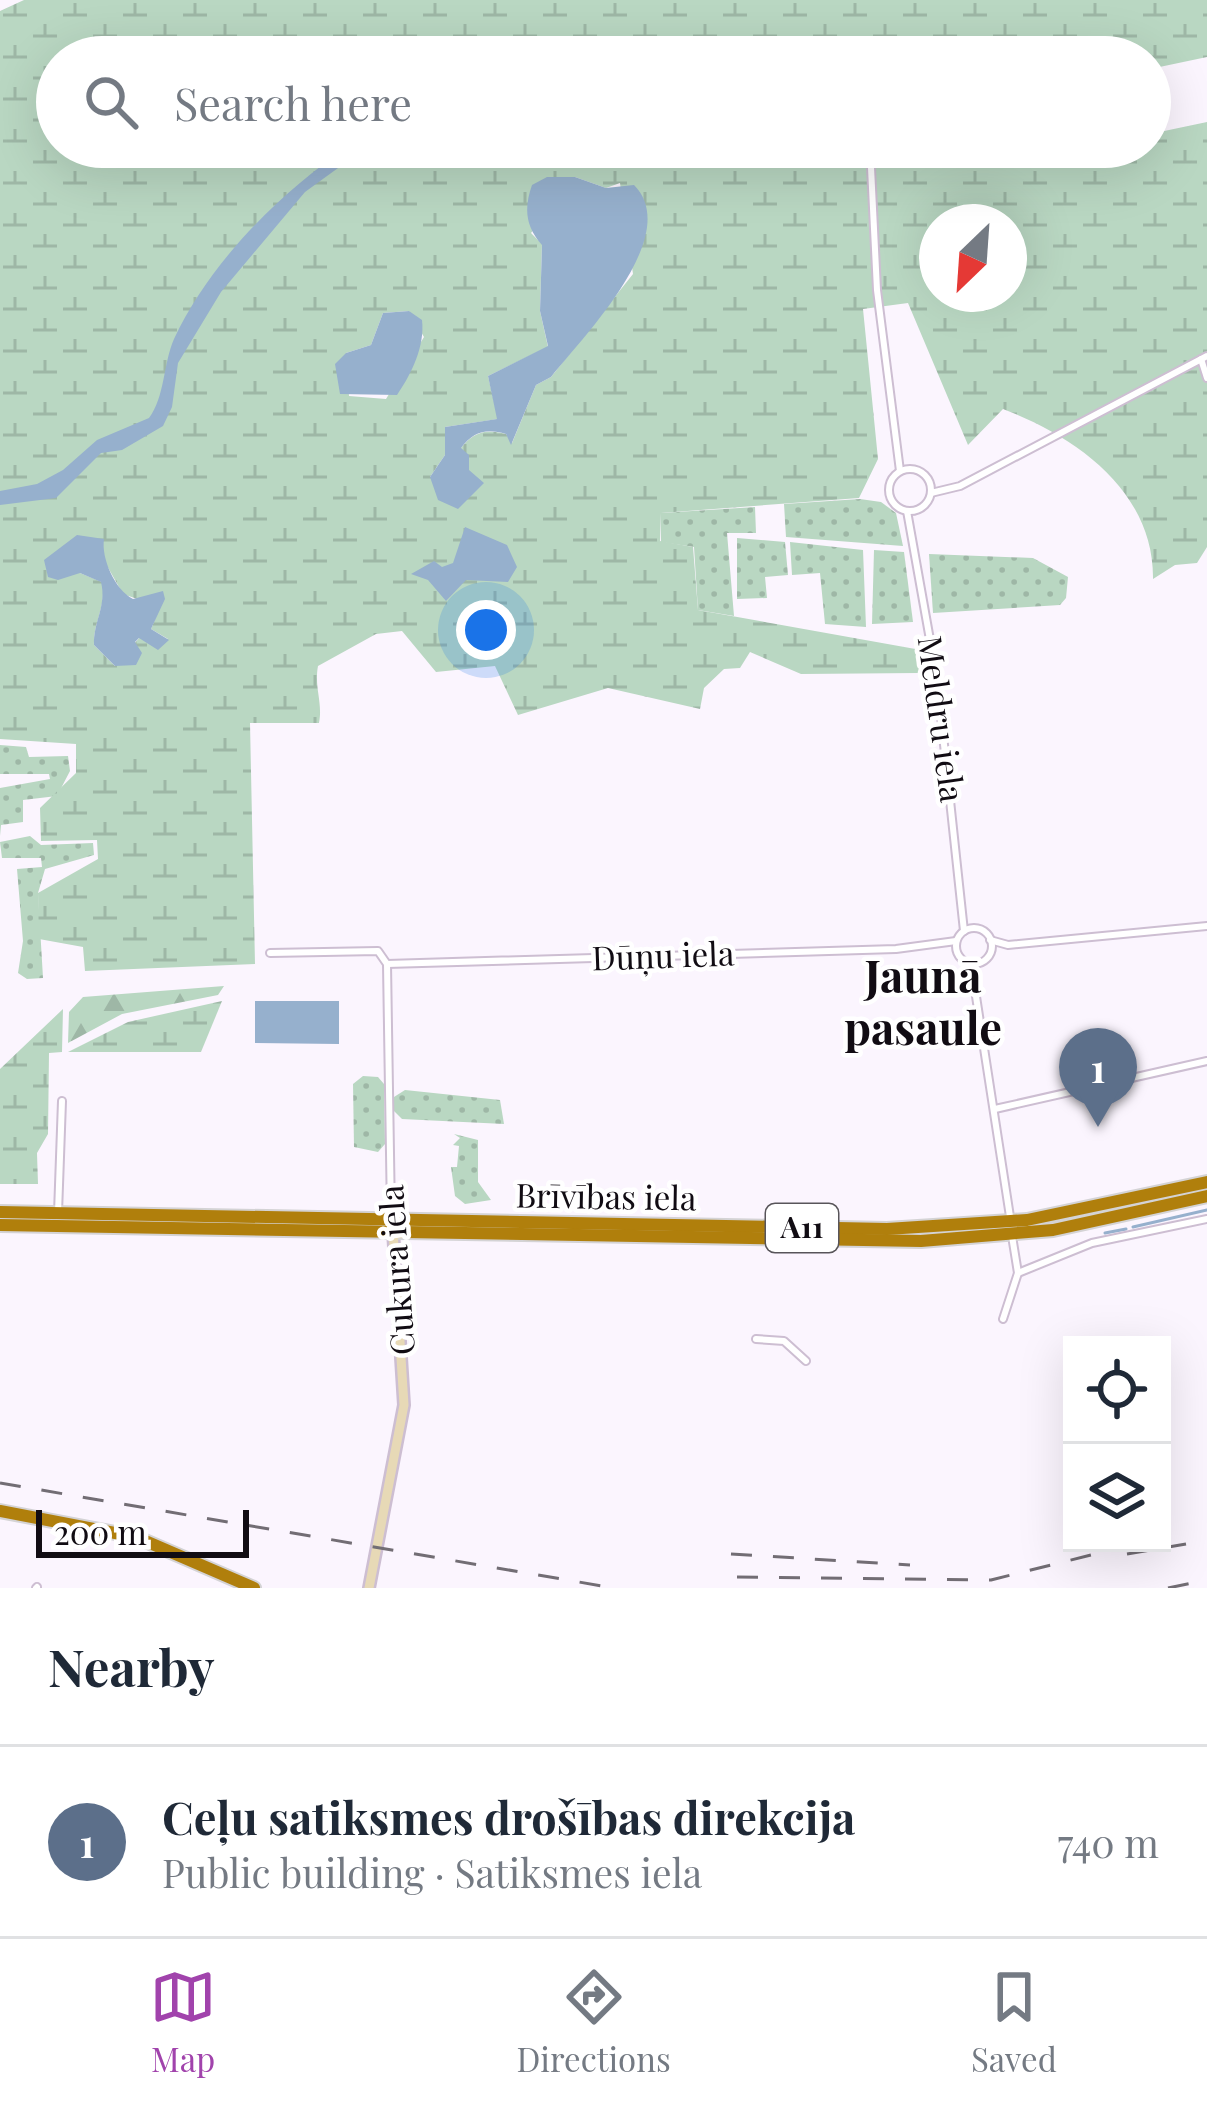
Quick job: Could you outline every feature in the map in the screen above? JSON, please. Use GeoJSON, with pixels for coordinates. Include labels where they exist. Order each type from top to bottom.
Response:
{"type":"FeatureCollection","features":[{"type":"Feature","properties":{"kind":"highway","name":"Brīvības iela"},"geometry":{"type":"LineString","coordinates":[[1012,1229],[1207,1182]]}},
{"type":"Feature","properties":{"kind":"highway","name":"Brīvības iela"},"geometry":{"type":"LineString","coordinates":[[0,1225],[1012,1229],[1207,1196]]}},
{"type":"Feature","properties":{"kind":"highway","name":"Brīvības iela"},"geometry":{"type":"LineString","coordinates":[[0,1212],[392,1227]]}},
{"type":"Feature","properties":{"kind":"highway"},"geometry":{"type":"LineString","coordinates":[[0,1510],[156,1544],[254,1588]]}},
{"type":"Feature","properties":{"kind":"main road","name":"Cukura iela"},"geometry":{"type":"LineString","coordinates":[[370,1588],[404,1405],[392,1227]]}},
{"type":"Feature","properties":{"kind":"street"},"geometry":{"type":"LineString","coordinates":[[871,168],[877,290],[905,470]]}},
{"type":"Feature","properties":{"kind":"street"},"geometry":{"type":"LineString","coordinates":[[931,488],[948,488],[1204,358],[1207,378]]}},
{"type":"Feature","properties":{"kind":"street"},"geometry":{"type":"LineString","coordinates":[[905,470],[923,473],[931,488]]}},
{"type":"Feature","properties":{"kind":"street"},"geometry":{"type":"LineString","coordinates":[[905,470],[890,483],[889,496],[912,511],[931,488]]}},
{"type":"Feature","properties":{"kind":"street","name":"Meldru iela"},"geometry":{"type":"LineString","coordinates":[[912,511],[937,680],[964,932]]}},
{"type":"Feature","properties":{"kind":"street","name":"Meldru iela"},"geometry":{"type":"LineString","coordinates":[[964,911],[990,940]]}},
{"type":"Feature","properties":{"kind":"street"},"geometry":{"type":"LineString","coordinates":[[978,981],[982,962],[1009,945],[1207,926]]}},
{"type":"Feature","properties":{"kind":"street"},"geometry":{"type":"LineString","coordinates":[[975,928],[956,941],[957,953],[971,964],[978,981],[1018,1274],[1003,1319]]}},
{"type":"Feature","properties":{"kind":"street"},"geometry":{"type":"LineString","coordinates":[[990,954],[990,940],[1009,945]]}},
{"type":"Feature","properties":{"kind":"street","name":"Dūņu iela"},"geometry":{"type":"LineString","coordinates":[[387,964],[940,947],[956,941]]}},
{"type":"Feature","properties":{"kind":"street","name":"Dūņu iela"},"geometry":{"type":"LineString","coordinates":[[940,947],[957,953]]}},
{"type":"Feature","properties":{"kind":"street"},"geometry":{"type":"LineString","coordinates":[[270,953],[378,951],[387,964]]}},
{"type":"Feature","properties":{"kind":"street"},"geometry":{"type":"LineString","coordinates":[[971,964],[982,962]]}},
{"type":"Feature","properties":{"kind":"street","name":"Cukura iela"},"geometry":{"type":"LineString","coordinates":[[387,964],[392,1227]]}},
{"type":"Feature","properties":{"kind":"street"},"geometry":{"type":"LineString","coordinates":[[995,1109],[1207,1060]]}},
{"type":"Feature","properties":{"kind":"street"},"geometry":{"type":"LineString","coordinates":[[58,1213],[62,1102]]}},
{"type":"Feature","properties":{"kind":"street"},"geometry":{"type":"LineString","coordinates":[[1018,1274],[1091,1243],[1207,1219]]}},
{"type":"Feature","properties":{"kind":"street"},"geometry":{"type":"LineString","coordinates":[[756,1340],[784,1341],[806,1361]]}},
{"type":"Feature","properties":{"kind":"green space"},"geometry":{"type":"Polygon","coordinates":[[[24,0],[1207,0],[1207,57],[1171,65],[1171,36],[36,36],[36,168],[1171,168],[1171,130],[1207,122],[1207,547],[1197,563],[1175,565],[1153,579],[1150,548],[1125,494],[1083,452],[1031,421],[1003,409],[968,445],[908,303],[863,309],[878,459],[859,498],[661,513],[660,541],[693,547],[698,610],[921,650],[919,673],[801,674],[750,652],[740,668],[724,669],[704,688],[700,709],[608,688],[518,715],[495,666],[436,672],[402,631],[376,634],[318,666],[319,723],[250,723],[255,964],[85,971],[83,947],[39,939],[38,893],[98,859],[97,840],[41,841],[40,808],[76,773],[76,744],[0,739],[0,11],[24,0]],[[575,177],[531,233],[542,244],[540,311],[548,347],[488,376],[498,419],[445,427],[445,455],[430,477],[469,470],[469,456],[460,449],[480,433],[506,434],[512,443],[536,385],[551,377],[633,274],[620,183],[606,188],[575,177]],[[409,311],[383,313],[371,345],[346,353],[349,396],[386,399],[424,337],[409,311]],[[102,557],[80,573],[102,582],[94,645],[115,666],[140,637],[168,639],[151,629],[160,607],[123,594],[102,557]]]}},
{"type":"Feature","properties":{"kind":"green space"},"geometry":{"type":"Polygon","coordinates":[[[881,502],[896,513],[903,546],[786,537],[784,504],[881,502]]]}},
{"type":"Feature","properties":{"kind":"green space"},"geometry":{"type":"Polygon","coordinates":[[[755,507],[756,533],[727,533],[734,616],[698,610],[694,547],[661,542],[661,513],[755,507]]]}},
{"type":"Feature","properties":{"kind":"green space"},"geometry":{"type":"Polygon","coordinates":[[[737,538],[785,542],[788,575],[765,577],[767,598],[737,599],[737,538]]]}},
{"type":"Feature","properties":{"kind":"green space"},"geometry":{"type":"Polygon","coordinates":[[[790,542],[863,550],[866,627],[825,624],[820,573],[792,575],[790,542]]]}},
{"type":"Feature","properties":{"kind":"green space"},"geometry":{"type":"Polygon","coordinates":[[[874,550],[904,552],[913,622],[872,624],[874,550]]]}},
{"type":"Feature","properties":{"kind":"green space"},"geometry":{"type":"Polygon","coordinates":[[[929,554],[1033,558],[1068,577],[1066,598],[1060,605],[933,613],[929,554]]]}},
{"type":"Feature","properties":{"kind":"green space"},"geometry":{"type":"Polygon","coordinates":[[[0,745],[26,747],[29,757],[68,756],[70,771],[57,796],[23,800],[23,822],[1,825],[0,836],[0,788],[50,779],[49,774],[0,774],[0,745]]]}},
{"type":"Feature","properties":{"kind":"green space"},"geometry":{"type":"Polygon","coordinates":[[[30,836],[41,845],[93,843],[94,855],[45,869],[38,893],[43,978],[27,979],[18,973],[23,941],[17,869],[42,867],[41,858],[2,858],[0,842],[30,836]]]}},
{"type":"Feature","properties":{"kind":"green space"},"geometry":{"type":"Polygon","coordinates":[[[224,986],[218,995],[122,1014],[68,1043],[69,1012],[83,997],[224,986]]]}},
{"type":"Feature","properties":{"kind":"green space"},"geometry":{"type":"Polygon","coordinates":[[[222,1001],[201,1052],[68,1052],[128,1022],[222,1001]]]}},
{"type":"Feature","properties":{"kind":"green space"},"geometry":{"type":"Polygon","coordinates":[[[63,1009],[62,1052],[49,1053],[48,1134],[37,1153],[38,1184],[0,1184],[0,1069],[63,1009]]]}},
{"type":"Feature","properties":{"kind":"green space"},"geometry":{"type":"Polygon","coordinates":[[[363,1076],[378,1077],[384,1084],[385,1144],[378,1152],[354,1147],[353,1084],[363,1076]]]}},
{"type":"Feature","properties":{"kind":"green space"},"geometry":{"type":"Polygon","coordinates":[[[405,1090],[500,1100],[504,1124],[402,1119],[394,1111],[394,1097],[405,1090]]]}},
{"type":"Feature","properties":{"kind":"green space"},"geometry":{"type":"Polygon","coordinates":[[[454,1134],[478,1140],[478,1182],[491,1200],[465,1204],[455,1196],[451,1167],[457,1167],[459,1146],[453,1145],[460,1138],[454,1134]]]}},
{"type":"Feature","properties":{"kind":"water"},"geometry":{"type":"Polygon","coordinates":[[[320,168],[338,168],[305,192],[221,292],[178,363],[172,407],[163,426],[122,450],[101,453],[56,498],[0,505],[0,491],[37,484],[63,470],[97,440],[149,418],[174,339],[189,311],[248,232],[320,168]]]}},
{"type":"Feature","properties":{"kind":"water"},"geometry":{"type":"Polygon","coordinates":[[[547,177],[575,177],[606,188],[634,185],[646,206],[646,231],[638,257],[604,312],[551,377],[536,385],[511,445],[506,434],[492,431],[475,435],[461,448],[469,455],[469,470],[484,483],[458,509],[438,500],[430,477],[445,455],[445,427],[497,419],[488,376],[548,346],[540,311],[542,245],[529,224],[527,209],[532,185],[547,177]]]}},
{"type":"Feature","properties":{"kind":"water"},"geometry":{"type":"Polygon","coordinates":[[[409,311],[422,320],[421,340],[397,395],[340,394],[335,364],[346,353],[371,345],[383,313],[409,311]]]}},
{"type":"Feature","properties":{"kind":"water"},"geometry":{"type":"Polygon","coordinates":[[[465,527],[507,545],[517,567],[508,582],[466,580],[446,601],[428,580],[411,574],[434,561],[442,567],[453,563],[465,527]]]}},
{"type":"Feature","properties":{"kind":"water"},"geometry":{"type":"Polygon","coordinates":[[[77,535],[104,539],[111,573],[133,599],[163,591],[165,599],[151,629],[169,640],[158,650],[139,638],[135,642],[142,653],[136,665],[115,666],[94,645],[101,582],[80,573],[58,580],[48,577],[44,560],[77,535]]]}},
{"type":"Feature","properties":{"kind":"water"},"geometry":{"type":"Polygon","coordinates":[[[255,1001],[339,1001],[339,1044],[255,1043],[255,1001]]]}},
{"type":"Feature","properties":{"kind":"waterway"},"geometry":{"type":"LineString","coordinates":[[1133,1227],[1207,1210]]}},
{"type":"Feature","properties":{"kind":"waterway"},"geometry":{"type":"LineString","coordinates":[[1105,1233],[1126,1229]]}},
{"type":"Feature","properties":{"kind":"railway"},"geometry":{"type":"LineString","coordinates":[[0,1483],[614,1588]]}},
{"type":"Feature","properties":{"kind":"railway"},"geometry":{"type":"LineString","coordinates":[[1127,1554],[1186,1544]]}},
{"type":"Feature","properties":{"kind":"railway"},"geometry":{"type":"LineString","coordinates":[[737,1577],[991,1580],[1103,1552]]}},
{"type":"Feature","properties":{"kind":"railway"},"geometry":{"type":"LineString","coordinates":[[731,1554],[910,1565]]}},
{"type":"Feature","properties":{"kind":"railway"},"geometry":{"type":"LineString","coordinates":[[1168,1588],[1207,1580]]}},
{"type":"Feature","properties":{"kind":"place","name":"Ceļu satiksmes drošības direkcija"},"geometry":{"type":"Point","coordinates":[1098,1127]}},
{"type":"Feature","properties":{"kind":"district","name":"Jaunā pasaule"},"geometry":{"type":"Point","coordinates":[923,1003]}}]}
